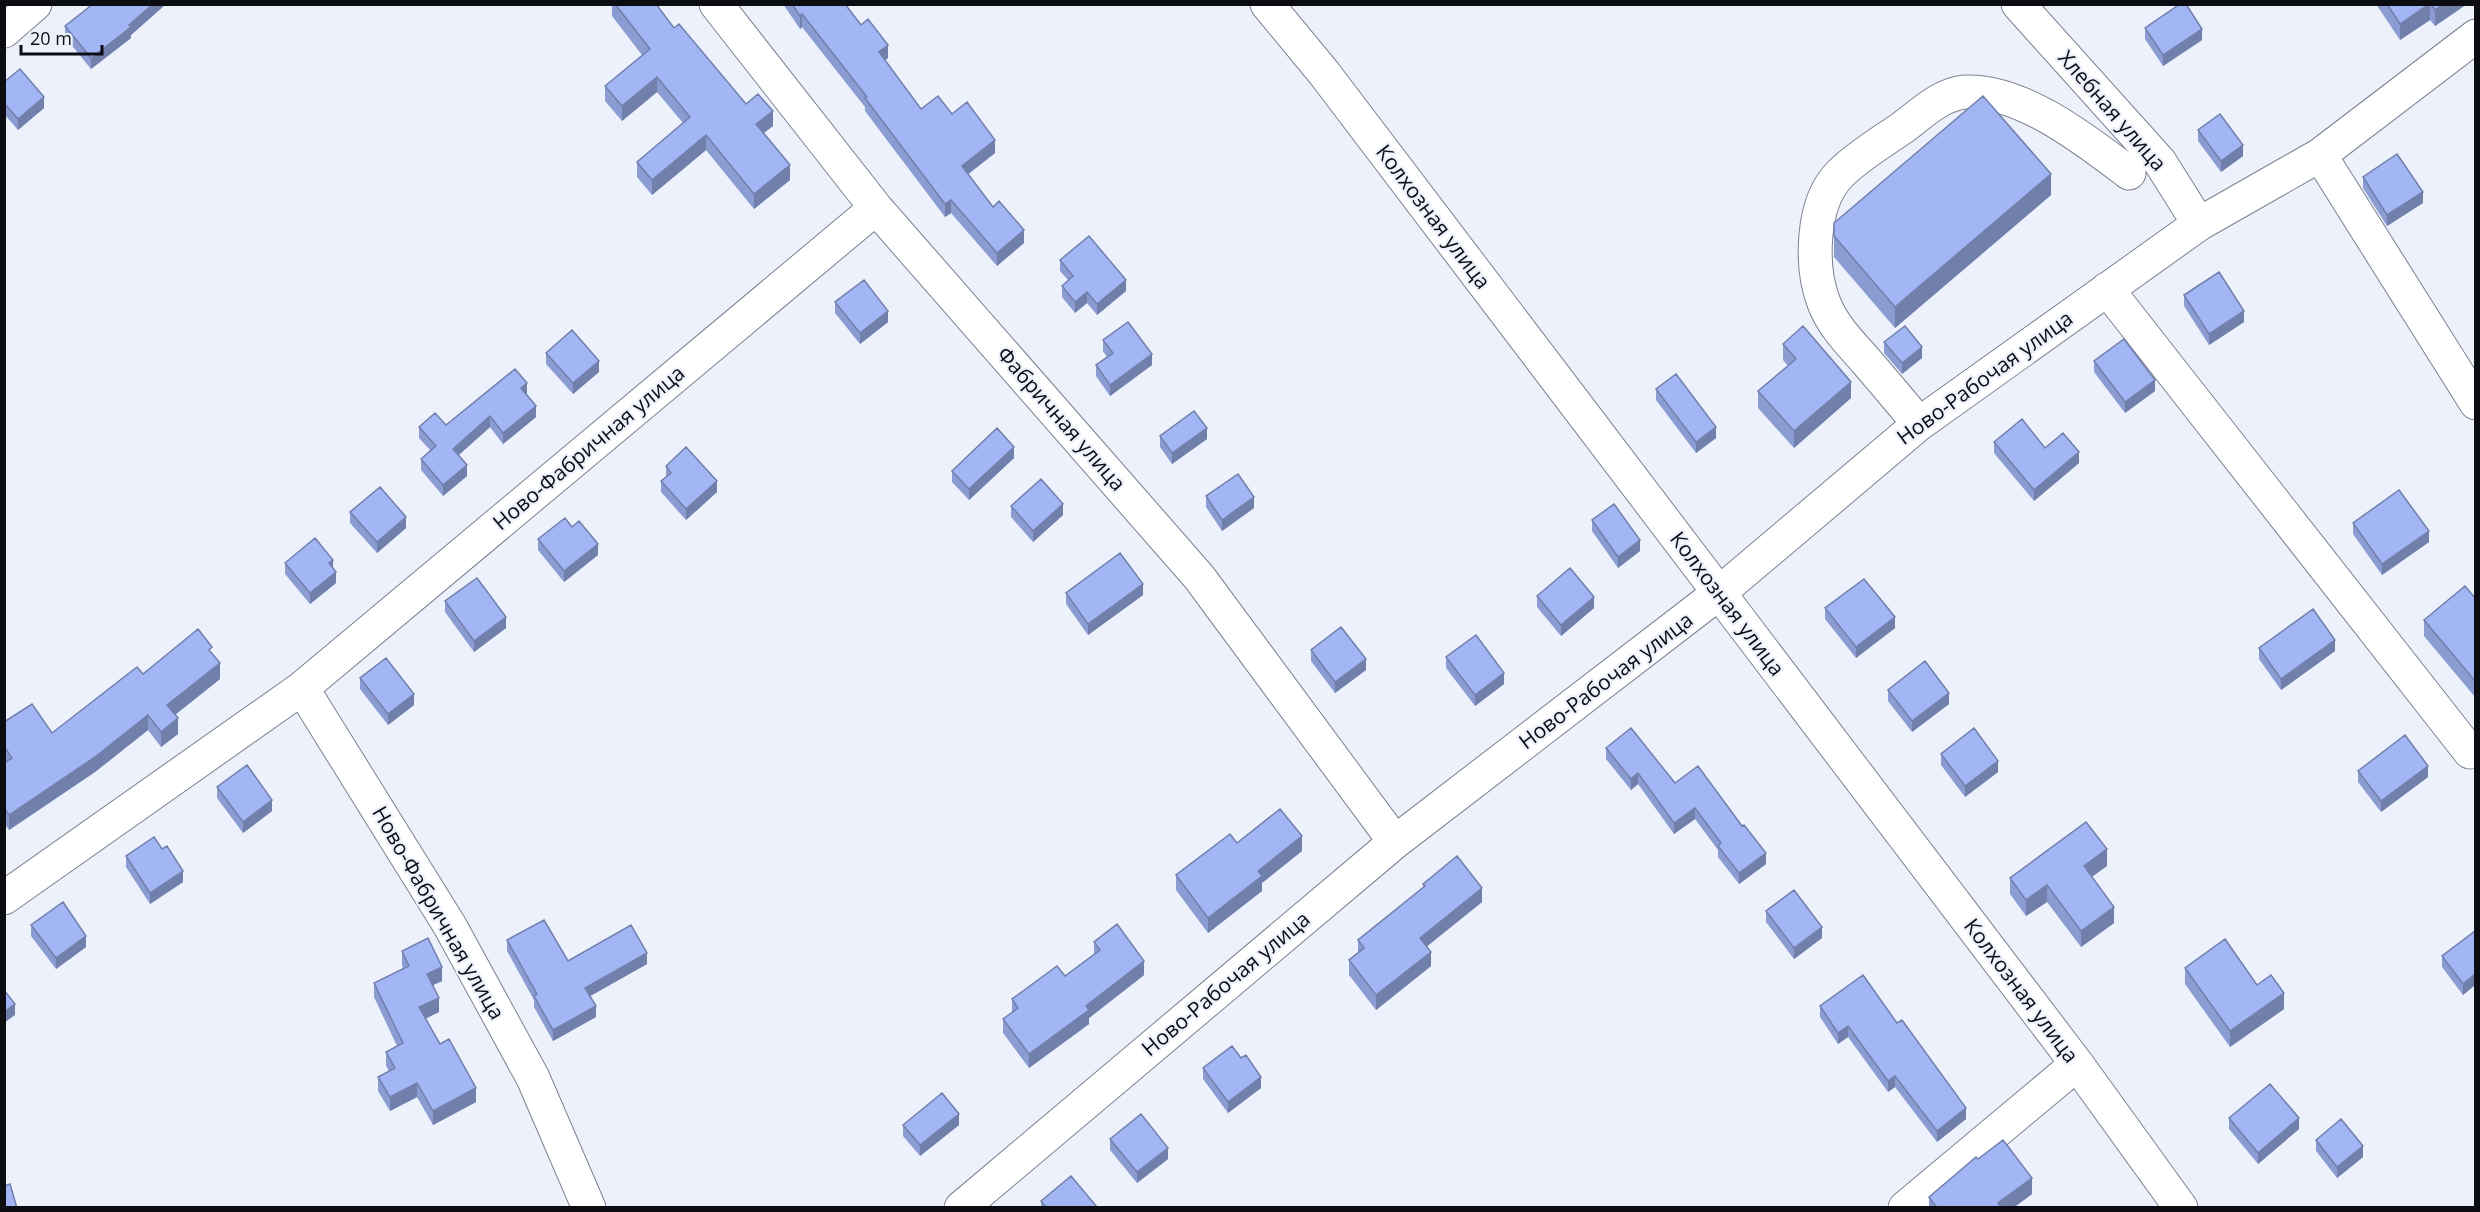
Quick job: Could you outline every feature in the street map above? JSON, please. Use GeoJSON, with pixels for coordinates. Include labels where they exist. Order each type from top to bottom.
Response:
{"type":"FeatureCollection","features":[{"type":"Feature","properties":{"kind":"street"},"geometry":{"type":"LineString","coordinates":[[4,31],[35,4]]}},
{"type":"Feature","properties":{"kind":"street","name":"Фабричная улица"},"geometry":{"type":"LineString","coordinates":[[716,4],[876,208],[1199,577],[1395,842]]}},
{"type":"Feature","properties":{"kind":"street","name":"Колхозная улица"},"geometry":{"type":"LineString","coordinates":[[1267,4],[1324,73],[2077,1064],[2181,1208]]}},
{"type":"Feature","properties":{"kind":"street","name":"Хлебная улица"},"geometry":{"type":"LineString","coordinates":[[2018,4],[2160,162],[2199,224]]}},
{"type":"Feature","properties":{"kind":"street","name":"Ново-Рабочая улица"},"geometry":{"type":"LineString","coordinates":[[961,1208],[1395,842],[1719,593],[1919,424],[2199,224],[2320,155],[2475,36]]}},
{"type":"Feature","properties":{"kind":"street"},"geometry":{"type":"LineString","coordinates":[[1919,424],[1833,322],[1824,301],[1815,257],[1817,232],[1827,191],[1840,174],[1939,100],[1964,92],[1995,96],[2034,109],[2082,137],[2129,173]]}},
{"type":"Feature","properties":{"kind":"street"},"geometry":{"type":"LineString","coordinates":[[2320,155],[2475,403]]}},
{"type":"Feature","properties":{"kind":"street","name":"Ново-Фабричная улица"},"geometry":{"type":"LineString","coordinates":[[4,898],[302,688],[876,208]]}},
{"type":"Feature","properties":{"kind":"street"},"geometry":{"type":"LineString","coordinates":[[2107,289],[2470,752]]}},
{"type":"Feature","properties":{"kind":"street","name":"Ново-Фабричная улица"},"geometry":{"type":"LineString","coordinates":[[302,688],[450,926],[533,1078],[589,1208]]}},
{"type":"Feature","properties":{"kind":"street"},"geometry":{"type":"LineString","coordinates":[[1905,1208],[2077,1064]]}},
{"type":"Feature","properties":{"kind":"building"},"geometry":{"type":"Polygon","coordinates":[[[93,4],[153,4],[129,25],[131,27],[91,58],[65,26],[93,4]]]}},
{"type":"Feature","properties":{"kind":"building"},"geometry":{"type":"Polygon","coordinates":[[[615,4],[656,4],[674,28],[679,24],[746,104],[758,94],[773,111],[756,124],[790,165],[754,194],[706,135],[652,180],[637,162],[690,117],[657,77],[622,106],[605,86],[650,49],[615,4]]]}},
{"type":"Feature","properties":{"kind":"building"},"geometry":{"type":"Polygon","coordinates":[[[792,4],[845,4],[861,25],[868,19],[888,45],[879,52],[921,109],[938,96],[952,114],[967,102],[995,140],[962,166],[993,207],[999,201],[1024,230],[997,253],[951,200],[945,204],[865,98],[867,97],[792,4]]]}},
{"type":"Feature","properties":{"kind":"building"},"geometry":{"type":"Polygon","coordinates":[[[2180,4],[2186,4],[2202,29],[2163,55],[2145,28],[2180,4]]]}},
{"type":"Feature","properties":{"kind":"building"},"geometry":{"type":"Polygon","coordinates":[[[2387,4],[2429,4],[2400,24],[2387,4]]]}},
{"type":"Feature","properties":{"kind":"building"},"geometry":{"type":"Polygon","coordinates":[[[2431,4],[2443,4],[2435,10],[2431,4]]]}},
{"type":"Feature","properties":{"kind":"building"},"geometry":{"type":"Polygon","coordinates":[[[20,69],[44,97],[18,119],[4,103],[4,82],[20,69]]]}},
{"type":"Feature","properties":{"kind":"building"},"geometry":{"type":"Polygon","coordinates":[[[1983,96],[2051,174],[1895,307],[1834,236],[1834,223],[1983,96]]]}},
{"type":"Feature","properties":{"kind":"building"},"geometry":{"type":"Polygon","coordinates":[[[2220,114],[2243,145],[2221,161],[2198,130],[2220,114]]]}},
{"type":"Feature","properties":{"kind":"building"},"geometry":{"type":"Polygon","coordinates":[[[2397,154],[2423,192],[2387,215],[2363,177],[2397,154]]]}},
{"type":"Feature","properties":{"kind":"building"},"geometry":{"type":"Polygon","coordinates":[[[1089,236],[1126,280],[1097,304],[1087,292],[1075,302],[1062,286],[1073,276],[1060,260],[1089,236]]]}},
{"type":"Feature","properties":{"kind":"building"},"geometry":{"type":"Polygon","coordinates":[[[2219,272],[2244,311],[2209,334],[2184,295],[2219,272]]]}},
{"type":"Feature","properties":{"kind":"building"},"geometry":{"type":"Polygon","coordinates":[[[864,280],[888,311],[860,333],[835,302],[864,280]]]}},
{"type":"Feature","properties":{"kind":"building"},"geometry":{"type":"Polygon","coordinates":[[[1128,322],[1152,354],[1110,385],[1096,365],[1113,353],[1103,340],[1128,322]]]}},
{"type":"Feature","properties":{"kind":"building"},"geometry":{"type":"Polygon","coordinates":[[[1803,326],[1851,382],[1794,431],[1758,391],[1796,359],[1783,344],[1803,326]]]}},
{"type":"Feature","properties":{"kind":"building"},"geometry":{"type":"Polygon","coordinates":[[[1905,326],[1922,347],[1902,363],[1884,342],[1905,326]]]}},
{"type":"Feature","properties":{"kind":"building"},"geometry":{"type":"Polygon","coordinates":[[[572,330],[599,361],[573,383],[546,353],[572,330]]]}},
{"type":"Feature","properties":{"kind":"building"},"geometry":{"type":"Polygon","coordinates":[[[2124,339],[2155,380],[2125,402],[2094,361],[2124,339]]]}},
{"type":"Feature","properties":{"kind":"building"},"geometry":{"type":"Polygon","coordinates":[[[515,369],[527,383],[521,388],[536,406],[503,433],[490,416],[453,449],[467,465],[443,485],[421,459],[436,446],[419,427],[435,413],[446,425],[515,369]]]}},
{"type":"Feature","properties":{"kind":"building"},"geometry":{"type":"Polygon","coordinates":[[[1676,374],[1716,427],[1696,442],[1656,389],[1676,374]]]}},
{"type":"Feature","properties":{"kind":"building"},"geometry":{"type":"Polygon","coordinates":[[[1194,411],[1207,428],[1172,453],[1160,436],[1194,411]]]}},
{"type":"Feature","properties":{"kind":"building"},"geometry":{"type":"Polygon","coordinates":[[[2022,419],[2045,448],[2063,433],[2079,452],[2034,490],[1994,442],[2022,419]]]}},
{"type":"Feature","properties":{"kind":"building"},"geometry":{"type":"Polygon","coordinates":[[[997,428],[1014,447],[969,489],[952,471],[997,428]]]}},
{"type":"Feature","properties":{"kind":"building"},"geometry":{"type":"Polygon","coordinates":[[[686,447],[717,481],[686,509],[661,481],[671,473],[666,466],[686,447]]]}},
{"type":"Feature","properties":{"kind":"building"},"geometry":{"type":"Polygon","coordinates":[[[1238,474],[1254,497],[1222,520],[1206,496],[1238,474]]]}},
{"type":"Feature","properties":{"kind":"building"},"geometry":{"type":"Polygon","coordinates":[[[1041,479],[1063,504],[1033,531],[1011,506],[1041,479]]]}},
{"type":"Feature","properties":{"kind":"building"},"geometry":{"type":"Polygon","coordinates":[[[380,487],[406,517],[377,542],[350,512],[380,487]]]}},
{"type":"Feature","properties":{"kind":"building"},"geometry":{"type":"Polygon","coordinates":[[[2399,490],[2429,531],[2382,564],[2353,523],[2399,490]]]}},
{"type":"Feature","properties":{"kind":"building"},"geometry":{"type":"Polygon","coordinates":[[[1614,504],[1640,540],[1618,557],[1592,520],[1614,504]]]}},
{"type":"Feature","properties":{"kind":"building"},"geometry":{"type":"Polygon","coordinates":[[[565,518],[572,527],[579,521],[598,544],[564,571],[538,539],[565,518]]]}},
{"type":"Feature","properties":{"kind":"building"},"geometry":{"type":"Polygon","coordinates":[[[315,538],[333,560],[329,563],[336,572],[310,593],[285,563],[315,538]]]}},
{"type":"Feature","properties":{"kind":"building"},"geometry":{"type":"Polygon","coordinates":[[[1120,553],[1143,584],[1088,624],[1066,593],[1120,553]]]}},
{"type":"Feature","properties":{"kind":"building"},"geometry":{"type":"Polygon","coordinates":[[[1570,568],[1594,597],[1561,625],[1537,596],[1570,568]]]}},
{"type":"Feature","properties":{"kind":"building"},"geometry":{"type":"Polygon","coordinates":[[[477,578],[506,617],[474,641],[445,601],[477,578]]]}},
{"type":"Feature","properties":{"kind":"building"},"geometry":{"type":"Polygon","coordinates":[[[1864,579],[1895,617],[1856,647],[1825,608],[1864,579]]]}},
{"type":"Feature","properties":{"kind":"building"},"geometry":{"type":"Polygon","coordinates":[[[2465,586],[2475,598],[2475,681],[2424,620],[2465,586]]]}},
{"type":"Feature","properties":{"kind":"building"},"geometry":{"type":"Polygon","coordinates":[[[2313,609],[2335,640],[2281,679],[2259,648],[2313,609]]]}},
{"type":"Feature","properties":{"kind":"building"},"geometry":{"type":"Polygon","coordinates":[[[1341,627],[1366,659],[1335,682],[1311,650],[1341,627]]]}},
{"type":"Feature","properties":{"kind":"building"},"geometry":{"type":"Polygon","coordinates":[[[198,629],[212,647],[209,650],[220,663],[167,705],[178,718],[161,732],[148,715],[95,757],[9,815],[4,808],[4,763],[12,758],[4,746],[4,722],[32,704],[52,733],[137,667],[143,674],[198,629]]]}},
{"type":"Feature","properties":{"kind":"building"},"geometry":{"type":"Polygon","coordinates":[[[1476,635],[1504,673],[1475,695],[1446,657],[1476,635]]]}},
{"type":"Feature","properties":{"kind":"building"},"geometry":{"type":"Polygon","coordinates":[[[386,658],[414,694],[388,714],[360,678],[386,658]]]}},
{"type":"Feature","properties":{"kind":"building"},"geometry":{"type":"Polygon","coordinates":[[[1925,661],[1949,693],[1912,721],[1888,690],[1925,661]]]}},
{"type":"Feature","properties":{"kind":"building"},"geometry":{"type":"Polygon","coordinates":[[[1631,728],[1675,783],[1698,766],[1742,826],[1744,825],[1766,853],[1739,873],[1718,846],[1721,843],[1695,808],[1674,823],[1638,773],[1631,779],[1606,748],[1631,728]]]}},
{"type":"Feature","properties":{"kind":"building"},"geometry":{"type":"Polygon","coordinates":[[[1974,728],[1998,761],[1965,786],[1941,754],[1974,728]]]}},
{"type":"Feature","properties":{"kind":"building"},"geometry":{"type":"Polygon","coordinates":[[[2405,735],[2428,766],[2381,801],[2358,771],[2405,735]]]}},
{"type":"Feature","properties":{"kind":"building"},"geometry":{"type":"Polygon","coordinates":[[[247,765],[272,800],[243,822],[217,787],[247,765]]]}},
{"type":"Feature","properties":{"kind":"building"},"geometry":{"type":"Polygon","coordinates":[[[1280,809],[1302,836],[1258,871],[1262,876],[1208,918],[1176,875],[1230,834],[1237,843],[1280,809]]]}},
{"type":"Feature","properties":{"kind":"building"},"geometry":{"type":"Polygon","coordinates":[[[2086,822],[2107,849],[2084,866],[2114,907],[2081,931],[2047,885],[2026,900],[2010,878],[2086,822]]]}},
{"type":"Feature","properties":{"kind":"building"},"geometry":{"type":"Polygon","coordinates":[[[154,837],[162,849],[167,846],[183,871],[150,893],[126,856],[154,837]]]}},
{"type":"Feature","properties":{"kind":"building"},"geometry":{"type":"Polygon","coordinates":[[[1457,856],[1482,888],[1420,938],[1431,952],[1376,995],[1349,960],[1364,948],[1358,940],[1425,886],[1423,884],[1457,856]]]}},
{"type":"Feature","properties":{"kind":"building"},"geometry":{"type":"Polygon","coordinates":[[[1794,890],[1822,927],[1794,948],[1766,911],[1794,890]]]}},
{"type":"Feature","properties":{"kind":"building"},"geometry":{"type":"Polygon","coordinates":[[[63,902],[86,936],[56,958],[31,925],[63,902]]]}},
{"type":"Feature","properties":{"kind":"building"},"geometry":{"type":"Polygon","coordinates":[[[544,920],[568,961],[631,925],[647,953],[585,988],[596,1006],[553,1030],[534,996],[537,994],[507,940],[544,920]]]}},
{"type":"Feature","properties":{"kind":"building"},"geometry":{"type":"Polygon","coordinates":[[[1117,924],[1144,961],[1086,1006],[1089,1010],[1029,1054],[1003,1019],[1018,1008],[1012,999],[1057,966],[1065,976],[1100,950],[1094,942],[1117,924]]]}},
{"type":"Feature","properties":{"kind":"building"},"geometry":{"type":"Polygon","coordinates":[[[2475,931],[2475,974],[2463,984],[2442,956],[2475,931]]]}},
{"type":"Feature","properties":{"kind":"building"},"geometry":{"type":"Polygon","coordinates":[[[428,938],[442,967],[427,974],[439,998],[419,1007],[440,1044],[449,1039],[476,1088],[433,1111],[417,1083],[390,1097],[378,1077],[395,1068],[386,1052],[403,1043],[374,983],[409,966],[402,951],[428,938]]]}},
{"type":"Feature","properties":{"kind":"building"},"geometry":{"type":"Polygon","coordinates":[[[2225,939],[2257,985],[2271,975],[2284,993],[2230,1031],[2185,968],[2225,939]]]}},
{"type":"Feature","properties":{"kind":"building"},"geometry":{"type":"Polygon","coordinates":[[[1863,975],[1897,1023],[1902,1020],[1966,1108],[1937,1131],[1895,1076],[1888,1081],[1848,1026],[1838,1033],[1820,1006],[1863,975]]]}},
{"type":"Feature","properties":{"kind":"building"},"geometry":{"type":"Polygon","coordinates":[[[4,990],[15,1004],[4,1012],[4,990]]]}},
{"type":"Feature","properties":{"kind":"building"},"geometry":{"type":"Polygon","coordinates":[[[1232,1046],[1241,1058],[1246,1055],[1261,1077],[1228,1102],[1203,1068],[1232,1046]]]}},
{"type":"Feature","properties":{"kind":"building"},"geometry":{"type":"Polygon","coordinates":[[[2270,1084],[2299,1118],[2258,1153],[2229,1118],[2270,1084]]]}},
{"type":"Feature","properties":{"kind":"building"},"geometry":{"type":"Polygon","coordinates":[[[942,1093],[959,1114],[920,1145],[903,1125],[942,1093]]]}},
{"type":"Feature","properties":{"kind":"building"},"geometry":{"type":"Polygon","coordinates":[[[1141,1114],[1168,1148],[1137,1172],[1110,1139],[1141,1114]]]}},
{"type":"Feature","properties":{"kind":"building"},"geometry":{"type":"Polygon","coordinates":[[[2341,1119],[2363,1146],[2337,1167],[2316,1140],[2341,1119]]]}},
{"type":"Feature","properties":{"kind":"building"},"geometry":{"type":"Polygon","coordinates":[[[2003,1140],[2032,1178],[1998,1203],[2001,1208],[1937,1208],[1929,1197],[1976,1157],[1978,1159],[2003,1140]]]}},
{"type":"Feature","properties":{"kind":"building"},"geometry":{"type":"Polygon","coordinates":[[[1071,1176],[1097,1208],[1047,1208],[1041,1201],[1071,1176]]]}},
{"type":"Feature","properties":{"kind":"building"},"geometry":{"type":"Polygon","coordinates":[[[10,1184],[17,1208],[4,1208],[4,1186],[10,1184]]]}}]}
